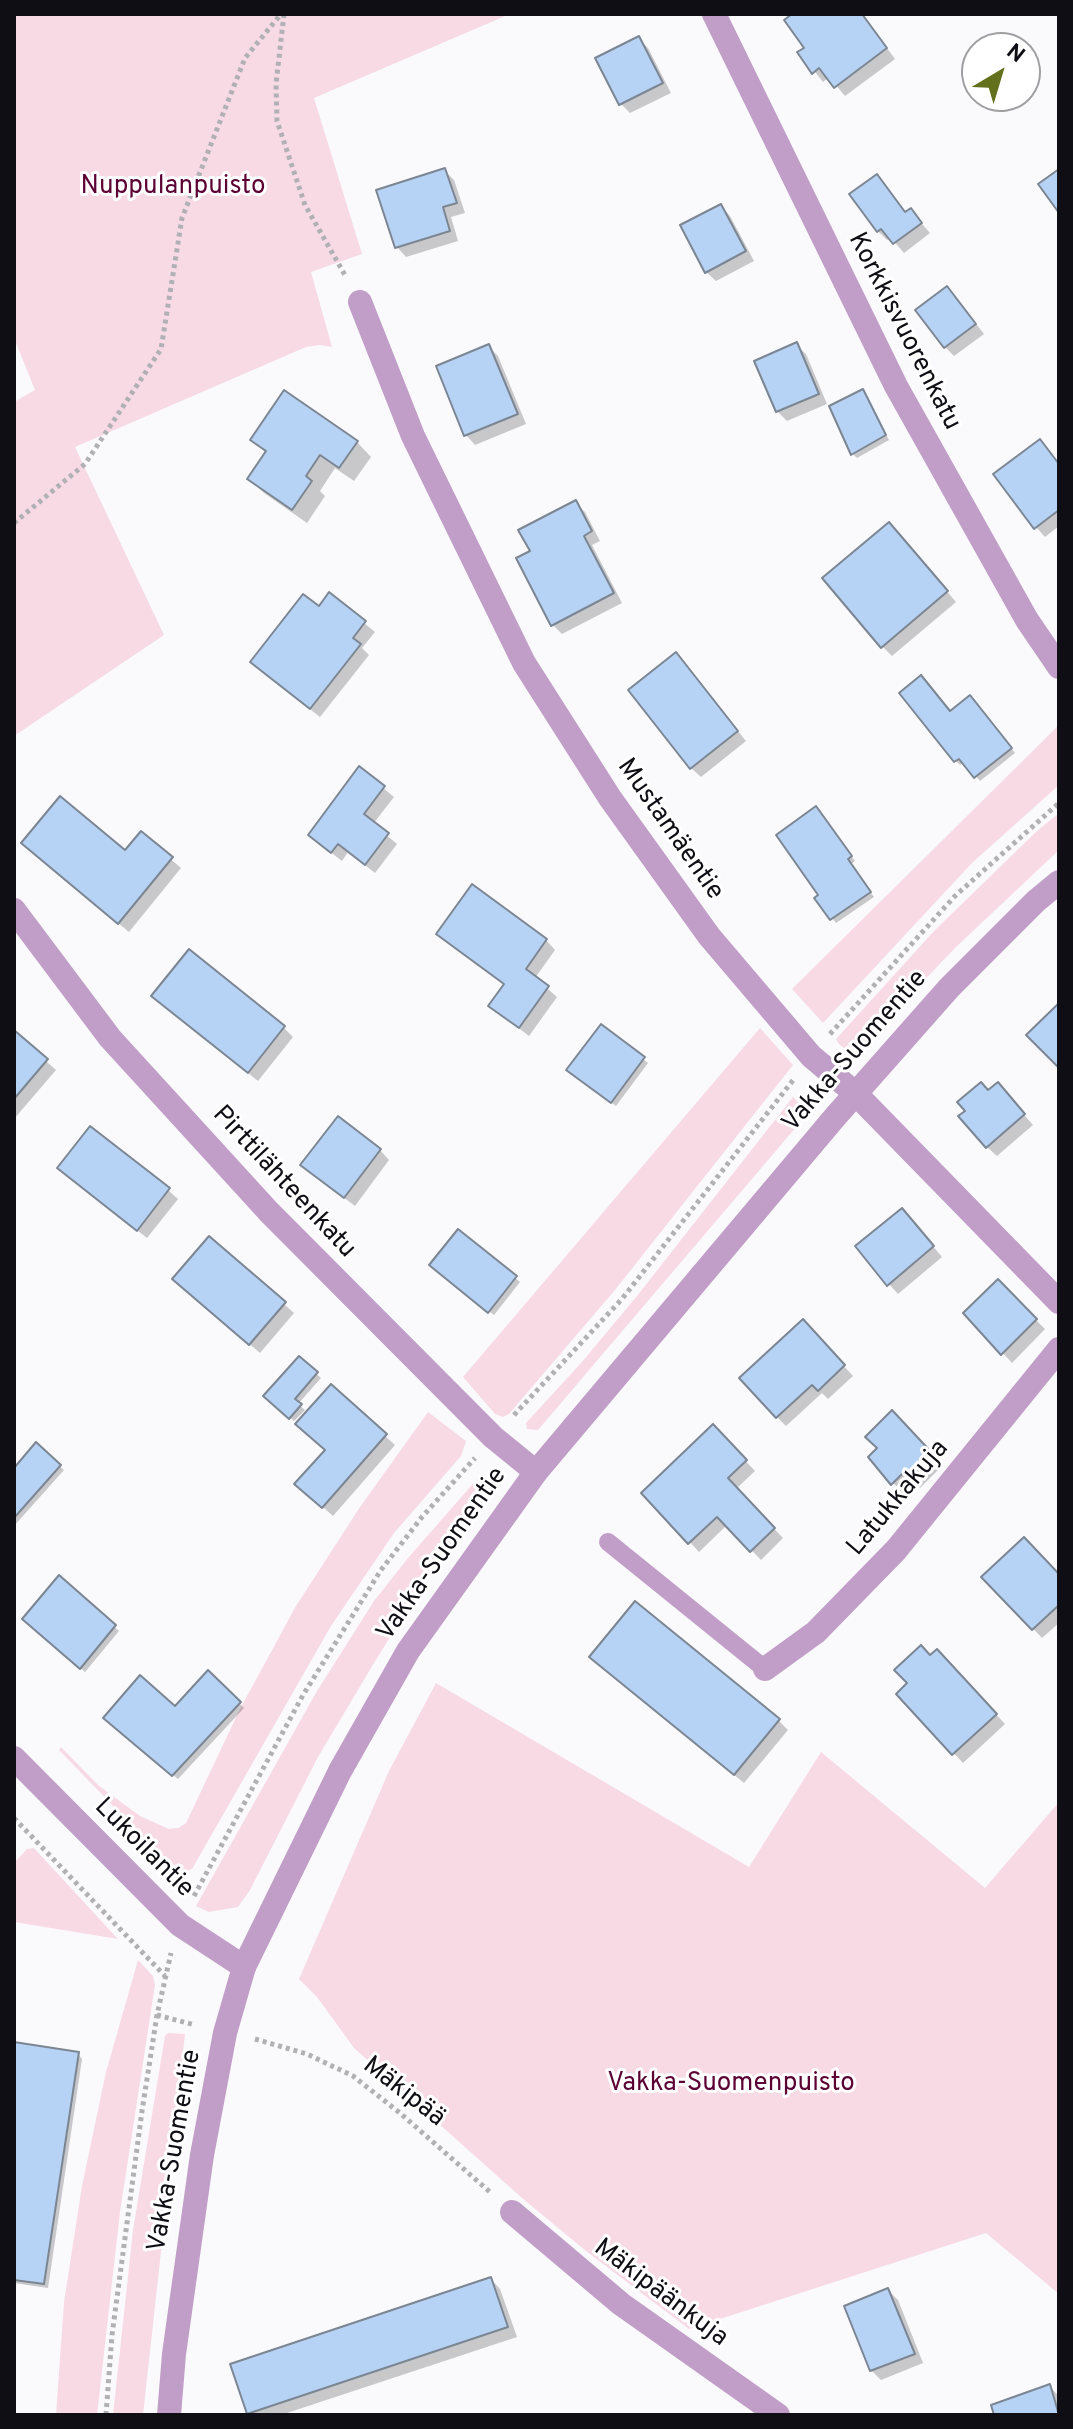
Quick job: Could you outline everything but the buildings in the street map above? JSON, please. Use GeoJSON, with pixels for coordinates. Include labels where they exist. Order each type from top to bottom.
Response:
{"type":"FeatureCollection","features":[{"type":"Feature","properties":{"kind":"street","name":"Korkkisvuorenkatu"},"geometry":{"type":"LineString","coordinates":[[714,14],[896,386],[1027,620],[1059,667]]}},
{"type":"Feature","properties":{"kind":"street","name":"Mustamäentie"},"geometry":{"type":"LineString","coordinates":[[360,302],[413,436],[524,663],[610,798],[709,936],[811,1056],[856,1094],[1059,1302]]}},
{"type":"Feature","properties":{"kind":"street","name":"Vakka-Suomentie"},"geometry":{"type":"LineString","coordinates":[[169,2415],[187,2249],[225,2033],[244,1967],[340,1771],[408,1651],[536,1472],[949,988],[1059,882]]}},
{"type":"Feature","properties":{"kind":"street","name":"Pirttilähteenkatu"},"geometry":{"type":"LineString","coordinates":[[14,910],[110,1038],[269,1212],[493,1437],[536,1472]]}},
{"type":"Feature","properties":{"kind":"street","name":"Latukkakuja"},"geometry":{"type":"LineString","coordinates":[[765,1669],[816,1632],[896,1550],[1059,1349]]}},
{"type":"Feature","properties":{"kind":"street","name":"Lukoilantie"},"geometry":{"type":"LineString","coordinates":[[14,1758],[180,1925],[244,1967]]}},
{"type":"Feature","properties":{"kind":"street","name":"Mäkipäänkuja"},"geometry":{"type":"LineString","coordinates":[[512,2212],[621,2304],[778,2415]]}},
{"type":"Feature","properties":{"kind":"lane"},"geometry":{"type":"LineString","coordinates":[[608,1542],[765,1669]]}},
{"type":"Feature","properties":{"kind":"path"},"geometry":{"type":"LineString","coordinates":[[283,14],[276,84],[277,121],[305,205],[360,302]]}},
{"type":"Feature","properties":{"kind":"path"},"geometry":{"type":"LineString","coordinates":[[14,523],[85,464],[161,349],[182,218],[245,58],[283,14]]}},
{"type":"Feature","properties":{"kind":"path"},"geometry":{"type":"LineString","coordinates":[[14,1818],[166,1976]]}},
{"type":"Feature","properties":{"kind":"path","name":"Mäkipää"},"geometry":{"type":"LineString","coordinates":[[157,2015],[307,2054],[353,2076],[400,2113],[512,2212]]}},
{"type":"Feature","properties":{"kind":"green space","name":"Nuppulanpuisto"},"geometry":{"type":"Polygon","coordinates":[[[14,14],[510,14],[314,98],[362,254],[311,272],[332,347],[306,347],[75,447],[164,635],[14,736],[14,402],[35,390],[14,338],[14,14]]]}},
{"type":"Feature","properties":{"kind":"green space"},"geometry":{"type":"Polygon","coordinates":[[[1059,725],[1059,785],[972,863],[823,1023],[792,989],[1059,725]]]}},
{"type":"Feature","properties":{"kind":"green space"},"geometry":{"type":"Polygon","coordinates":[[[1059,813],[1059,850],[955,948],[872,1035],[852,1050],[846,1050],[838,1043],[836,1039],[934,931],[1059,813]]]}},
{"type":"Feature","properties":{"kind":"green space"},"geometry":{"type":"Polygon","coordinates":[[[760,1028],[793,1065],[615,1290],[509,1414],[503,1417],[495,1414],[463,1377],[760,1028]]]}},
{"type":"Feature","properties":{"kind":"green space"},"geometry":{"type":"Polygon","coordinates":[[[793,1097],[809,1112],[538,1430],[527,1429],[526,1423],[637,1296],[793,1097]]]}},
{"type":"Feature","properties":{"kind":"green space"},"geometry":{"type":"Polygon","coordinates":[[[428,1412],[466,1441],[461,1456],[394,1533],[331,1626],[192,1869],[184,1872],[175,1870],[59,1750],[61,1747],[98,1785],[140,1816],[169,1829],[186,1823],[240,1709],[296,1606],[360,1507],[428,1412]]]}},
{"type":"Feature","properties":{"kind":"green space"},"geometry":{"type":"Polygon","coordinates":[[[478,1478],[484,1479],[491,1487],[431,1571],[371,1668],[318,1757],[250,1890],[238,1907],[209,1912],[196,1906],[317,1691],[374,1601],[478,1478]]]}},
{"type":"Feature","properties":{"kind":"green space","name":"Vakka-Suomenpuisto"},"geometry":{"type":"Polygon","coordinates":[[[436,1683],[749,1867],[821,1752],[985,1888],[1059,1802],[1059,2294],[986,2233],[689,2329],[522,2198],[354,2048],[317,1997],[299,1979],[389,1771],[436,1683]]]}},
{"type":"Feature","properties":{"kind":"green space"},"geometry":{"type":"Polygon","coordinates":[[[34,1848],[118,1939],[14,1922],[14,1863],[27,1849],[34,1848]]]}},
{"type":"Feature","properties":{"kind":"green space"},"geometry":{"type":"Polygon","coordinates":[[[138,1960],[153,1976],[155,1985],[120,2212],[97,2415],[56,2415],[64,2302],[82,2186],[106,2072],[138,1960]]]}},
{"type":"Feature","properties":{"kind":"green space"},"geometry":{"type":"Polygon","coordinates":[[[168,2033],[185,2034],[143,2415],[113,2415],[133,2230],[165,2036],[168,2033]]]}}]}
